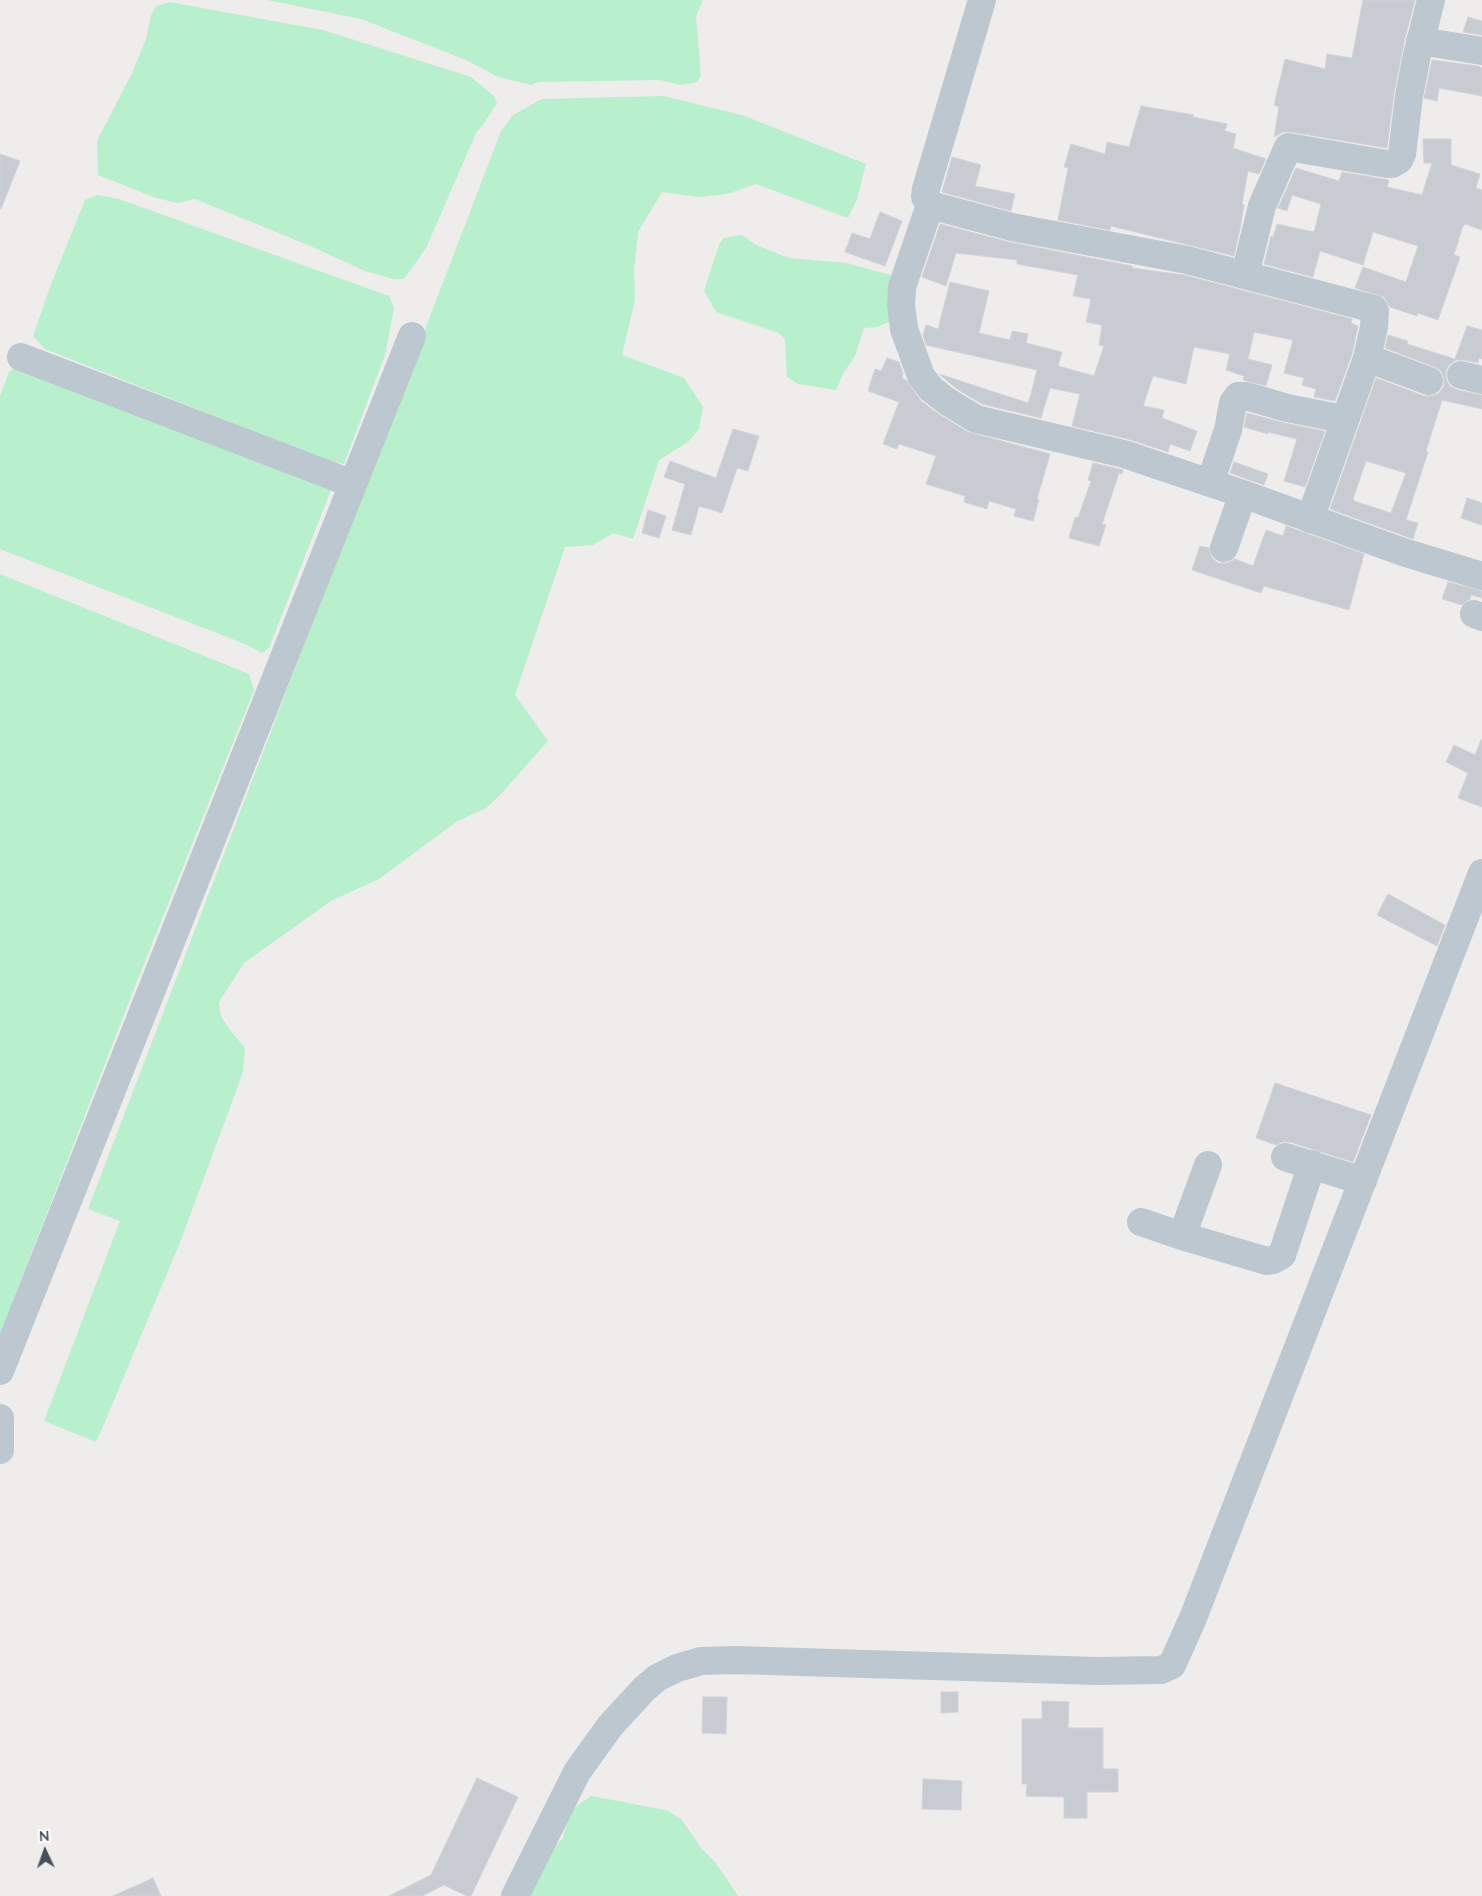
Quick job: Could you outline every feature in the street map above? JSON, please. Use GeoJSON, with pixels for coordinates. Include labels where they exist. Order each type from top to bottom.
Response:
{"type":"FeatureCollection","features":[{"type":"Feature","properties":{"kind":"street"},"geometry":{"type":"LineString","coordinates":[[982,0],[926,189],[925,197],[930,205],[1012,226],[1187,260],[1374,309],[1376,312],[1367,358],[1310,520]]}},
{"type":"Feature","properties":{"kind":"street"},"geometry":{"type":"LineString","coordinates":[[1245,275],[1262,206],[1288,147],[1387,164],[1392,164],[1399,160],[1402,154],[1409,96],[1420,41],[1431,0]]}},
{"type":"Feature","properties":{"kind":"street"},"geometry":{"type":"LineString","coordinates":[[1420,41],[1482,51]]}},
{"type":"Feature","properties":{"kind":"street"},"geometry":{"type":"LineString","coordinates":[[930,205],[902,287],[901,305],[904,329],[921,376],[931,389],[948,402],[976,419],[1124,454],[1243,494],[1310,520],[1403,552],[1482,576]]}},
{"type":"Feature","properties":{"kind":"street"},"geometry":{"type":"LineString","coordinates":[[0,1371],[412,336]]}},
{"type":"Feature","properties":{"kind":"street"},"geometry":{"type":"LineString","coordinates":[[21,357],[353,484]]}},
{"type":"Feature","properties":{"kind":"street"},"geometry":{"type":"LineString","coordinates":[[1367,358],[1429,381]]}},
{"type":"Feature","properties":{"kind":"street"},"geometry":{"type":"LineString","coordinates":[[1210,483],[1228,430],[1234,403],[1238,396],[1246,396],[1287,408],[1344,419]]}},
{"type":"Feature","properties":{"kind":"street"},"geometry":{"type":"LineString","coordinates":[[1224,548],[1243,494]]}},
{"type":"Feature","properties":{"kind":"street"},"geometry":{"type":"LineString","coordinates":[[515,1896],[577,1772],[610,1726],[644,1689],[657,1678],[677,1668],[701,1661],[735,1660],[1097,1671],[1161,1670],[1172,1665],[1193,1618],[1482,873]]}},
{"type":"Feature","properties":{"kind":"street"},"geometry":{"type":"LineString","coordinates":[[1285,1157],[1363,1181]]}},
{"type":"Feature","properties":{"kind":"street"},"geometry":{"type":"LineString","coordinates":[[1140,1222],[1267,1261],[1274,1260],[1282,1255],[1312,1164]]}},
{"type":"Feature","properties":{"kind":"street"},"geometry":{"type":"LineString","coordinates":[[1182,1236],[1208,1165]]}},
{"type":"Feature","properties":{"kind":"street"},"geometry":{"type":"LineString","coordinates":[[0,1418],[0,1450]]}},
{"type":"Feature","properties":{"kind":"green space"},"geometry":{"type":"Polygon","coordinates":[[[267,0],[703,0],[696,16],[701,75],[697,82],[680,85],[660,80],[539,82],[531,85],[498,77],[466,60],[361,19],[267,0]]]}},
{"type":"Feature","properties":{"kind":"green space"},"geometry":{"type":"Polygon","coordinates":[[[170,2],[323,30],[471,77],[494,96],[497,103],[477,131],[426,248],[404,279],[393,279],[365,271],[308,245],[195,199],[178,203],[156,198],[98,175],[97,141],[133,71],[146,39],[151,15],[156,6],[170,2]]]}},
{"type":"Feature","properties":{"kind":"green space"},"geometry":{"type":"Polygon","coordinates":[[[663,96],[742,115],[866,164],[857,199],[848,218],[756,184],[727,194],[699,197],[662,192],[638,232],[634,270],[635,300],[622,355],[684,378],[703,407],[699,429],[688,442],[659,460],[633,539],[613,533],[593,545],[565,547],[515,695],[548,741],[486,808],[456,822],[379,879],[331,901],[244,963],[219,1002],[221,1016],[245,1048],[243,1072],[181,1240],[104,1424],[96,1442],[44,1421],[120,1221],[88,1209],[501,131],[513,115],[542,99],[663,96]]]}},
{"type":"Feature","properties":{"kind":"green space"},"geometry":{"type":"Polygon","coordinates":[[[98,195],[119,199],[389,296],[394,308],[385,355],[344,464],[304,455],[240,426],[45,349],[33,336],[50,287],[85,200],[98,195]]]}},
{"type":"Feature","properties":{"kind":"green space"},"geometry":{"type":"Polygon","coordinates":[[[742,235],[756,245],[789,258],[847,263],[919,283],[910,300],[891,321],[877,327],[864,328],[855,356],[844,372],[836,390],[798,384],[787,377],[785,339],[779,333],[716,312],[704,291],[723,238],[742,235]]]}},
{"type":"Feature","properties":{"kind":"green space"},"geometry":{"type":"Polygon","coordinates":[[[17,367],[331,490],[269,648],[262,653],[245,644],[0,549],[0,396],[9,372],[17,367]]]}},
{"type":"Feature","properties":{"kind":"green space"},"geometry":{"type":"Polygon","coordinates":[[[0,574],[249,674],[254,690],[134,989],[0,1334],[0,574]]]}},
{"type":"Feature","properties":{"kind":"green space"},"geometry":{"type":"Polygon","coordinates":[[[591,1796],[666,1810],[681,1819],[702,1849],[715,1862],[738,1896],[527,1896],[551,1851],[563,1838],[569,1813],[591,1796]]]}},
{"type":"Feature","properties":{"kind":"building"},"geometry":{"type":"Polygon","coordinates":[[[1363,0],[1415,0],[1394,93],[1387,148],[1291,132],[1283,132],[1274,137],[1279,107],[1274,105],[1285,59],[1325,69],[1327,54],[1352,58],[1363,0]]]}},
{"type":"Feature","properties":{"kind":"building"},"geometry":{"type":"Polygon","coordinates":[[[1468,17],[1482,21],[1482,35],[1463,32],[1468,17]]]}},
{"type":"Feature","properties":{"kind":"building"},"geometry":{"type":"Polygon","coordinates":[[[1432,60],[1482,68],[1482,96],[1439,88],[1437,101],[1424,98],[1432,60]]]}},
{"type":"Feature","properties":{"kind":"building"},"geometry":{"type":"Polygon","coordinates":[[[1141,106],[1194,115],[1193,117],[1227,124],[1225,131],[1236,134],[1233,148],[1266,159],[1259,174],[1248,171],[1242,204],[1244,205],[1234,256],[1111,226],[1110,230],[1058,220],[1068,168],[1064,167],[1071,144],[1105,154],[1107,142],[1129,147],[1141,106]]]}},
{"type":"Feature","properties":{"kind":"building"},"geometry":{"type":"Polygon","coordinates":[[[1423,139],[1451,139],[1451,165],[1480,174],[1476,188],[1482,190],[1482,230],[1465,224],[1462,228],[1454,255],[1460,257],[1438,320],[1418,313],[1417,316],[1390,307],[1384,297],[1355,288],[1363,267],[1406,282],[1418,246],[1373,232],[1363,265],[1320,251],[1313,277],[1264,264],[1271,236],[1273,237],[1277,224],[1314,232],[1321,204],[1292,195],[1287,211],[1278,208],[1296,168],[1339,181],[1342,172],[1389,180],[1387,187],[1422,195],[1432,163],[1424,163],[1423,139]]]}},
{"type":"Feature","properties":{"kind":"building"},"geometry":{"type":"Polygon","coordinates":[[[0,154],[20,161],[1,209],[0,209],[0,154]]]}},
{"type":"Feature","properties":{"kind":"building"},"geometry":{"type":"Polygon","coordinates":[[[952,157],[981,165],[975,186],[1015,194],[1011,211],[942,192],[952,157]]]}},
{"type":"Feature","properties":{"kind":"building"},"geometry":{"type":"Polygon","coordinates":[[[880,212],[902,221],[885,266],[845,252],[852,233],[870,239],[880,212]]]}},
{"type":"Feature","properties":{"kind":"building"},"geometry":{"type":"Polygon","coordinates":[[[940,224],[1009,242],[1132,266],[1132,268],[1184,275],[1352,319],[1351,323],[1358,326],[1352,354],[1335,401],[1314,397],[1316,389],[1302,385],[1304,378],[1284,373],[1293,340],[1254,332],[1248,359],[1272,365],[1266,386],[1243,380],[1244,376],[1226,370],[1230,354],[1194,347],[1186,384],[1153,376],[1143,406],[1164,410],[1162,418],[1197,431],[1190,451],[1170,444],[1168,452],[1128,439],[1072,426],[1080,394],[1050,388],[1041,418],[982,404],[957,389],[939,374],[1028,403],[1037,370],[926,345],[923,335],[926,325],[938,329],[950,282],[989,291],[979,333],[1010,340],[1012,331],[1028,334],[1026,343],[1062,352],[1058,366],[1094,376],[1104,346],[1099,345],[1102,325],[1086,322],[1091,299],[1073,296],[1078,275],[1017,264],[1017,260],[956,253],[946,286],[922,277],[940,224]]]}},
{"type":"Feature","properties":{"kind":"building"},"geometry":{"type":"Polygon","coordinates":[[[1467,326],[1482,330],[1482,359],[1479,358],[1478,363],[1456,360],[1449,365],[1446,371],[1446,379],[1450,386],[1457,390],[1482,395],[1482,409],[1442,400],[1426,451],[1428,452],[1406,520],[1418,523],[1413,539],[1330,509],[1376,378],[1424,396],[1432,396],[1439,393],[1444,386],[1444,378],[1441,371],[1435,367],[1385,348],[1388,335],[1408,341],[1407,344],[1455,359],[1467,326]],[[1366,461],[1353,499],[1354,501],[1391,513],[1406,473],[1366,461]]]}},
{"type":"Feature","properties":{"kind":"building"},"geometry":{"type":"Polygon","coordinates":[[[887,358],[899,362],[903,373],[902,378],[906,380],[921,401],[968,432],[1050,454],[1037,499],[1039,500],[1033,521],[1014,516],[1016,509],[989,501],[987,509],[964,502],[965,496],[926,484],[936,456],[899,444],[897,449],[883,444],[899,402],[868,391],[875,369],[881,371],[887,358]]]}},
{"type":"Feature","properties":{"kind":"building"},"geometry":{"type":"Polygon","coordinates":[[[1247,413],[1325,431],[1305,487],[1284,481],[1297,439],[1268,432],[1268,434],[1244,427],[1247,413]]]}},
{"type":"Feature","properties":{"kind":"building"},"geometry":{"type":"Polygon","coordinates":[[[733,429],[759,436],[748,471],[737,468],[722,513],[699,506],[691,535],[672,530],[685,484],[664,477],[670,461],[716,478],[733,429]]]}},
{"type":"Feature","properties":{"kind":"building"},"geometry":{"type":"Polygon","coordinates":[[[1234,462],[1268,474],[1264,485],[1230,473],[1234,462]]]}},
{"type":"Feature","properties":{"kind":"building"},"geometry":{"type":"Polygon","coordinates":[[[1093,463],[1123,470],[1122,474],[1119,473],[1102,524],[1106,525],[1099,546],[1069,538],[1075,517],[1078,518],[1091,481],[1088,480],[1093,463]]]}},
{"type":"Feature","properties":{"kind":"building"},"geometry":{"type":"Polygon","coordinates":[[[1467,498],[1482,503],[1482,525],[1461,518],[1467,498]]]}},
{"type":"Feature","properties":{"kind":"building"},"geometry":{"type":"Polygon","coordinates":[[[648,510],[666,516],[659,538],[642,533],[648,510]]]}},
{"type":"Feature","properties":{"kind":"building"},"geometry":{"type":"Polygon","coordinates":[[[1286,526],[1364,554],[1349,610],[1264,586],[1261,593],[1192,570],[1200,546],[1209,548],[1212,558],[1218,563],[1227,563],[1235,559],[1253,566],[1266,530],[1283,536],[1286,526]]]}},
{"type":"Feature","properties":{"kind":"building"},"geometry":{"type":"Polygon","coordinates":[[[1448,582],[1482,591],[1482,598],[1471,595],[1470,599],[1462,605],[1442,599],[1448,582]]]}},
{"type":"Feature","properties":{"kind":"building"},"geometry":{"type":"Polygon","coordinates":[[[1481,740],[1482,807],[1458,798],[1468,773],[1446,762],[1454,745],[1475,755],[1481,740]]]}},
{"type":"Feature","properties":{"kind":"building"},"geometry":{"type":"Polygon","coordinates":[[[1388,894],[1445,925],[1437,946],[1377,915],[1388,894]]]}},
{"type":"Feature","properties":{"kind":"building"},"geometry":{"type":"Polygon","coordinates":[[[1275,1083],[1371,1115],[1353,1162],[1290,1142],[1282,1142],[1276,1145],[1256,1138],[1275,1083]]]}},
{"type":"Feature","properties":{"kind":"building"},"geometry":{"type":"Polygon","coordinates":[[[941,1692],[958,1692],[958,1712],[941,1713],[941,1692]]]}},
{"type":"Feature","properties":{"kind":"building"},"geometry":{"type":"Polygon","coordinates":[[[703,1697],[727,1697],[726,1734],[702,1733],[703,1697]]]}},
{"type":"Feature","properties":{"kind":"building"},"geometry":{"type":"Polygon","coordinates":[[[1042,1701],[1069,1702],[1068,1728],[1103,1728],[1103,1769],[1118,1769],[1118,1792],[1087,1792],[1087,1818],[1064,1818],[1064,1797],[1026,1796],[1027,1784],[1022,1784],[1022,1719],[1042,1719],[1042,1701]]]}},
{"type":"Feature","properties":{"kind":"building"},"geometry":{"type":"Polygon","coordinates":[[[477,1778],[518,1797],[471,1896],[467,1896],[444,1885],[422,1896],[389,1896],[431,1875],[477,1778]]]}},
{"type":"Feature","properties":{"kind":"building"},"geometry":{"type":"Polygon","coordinates":[[[923,1779],[962,1781],[961,1810],[922,1809],[923,1779]]]}},
{"type":"Feature","properties":{"kind":"building"},"geometry":{"type":"Polygon","coordinates":[[[153,1878],[161,1896],[113,1896],[153,1878]]]}}]}
